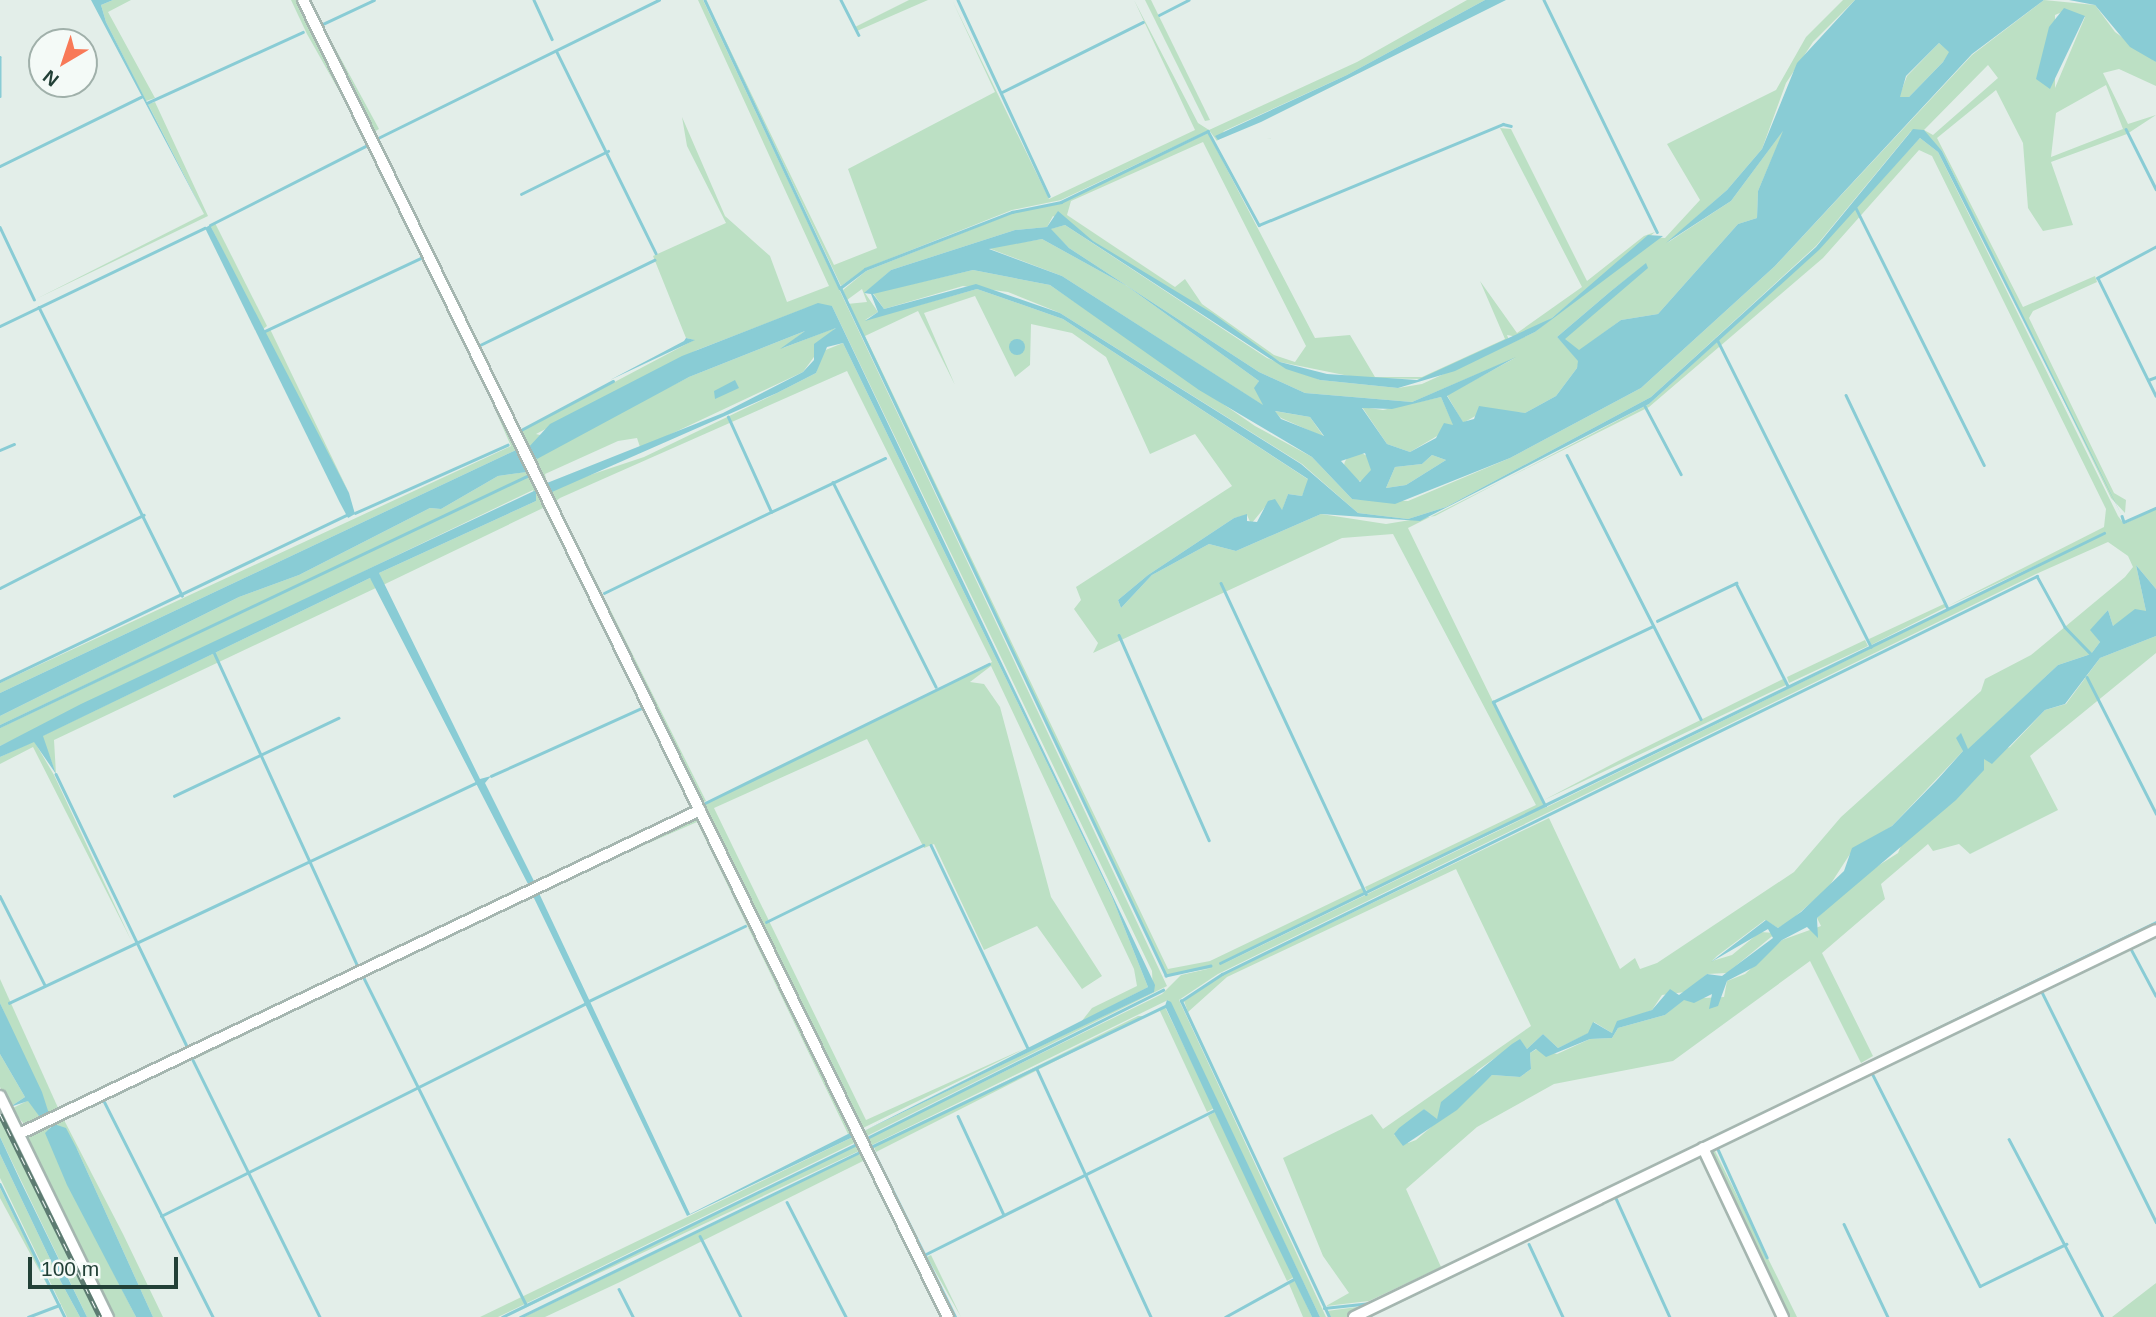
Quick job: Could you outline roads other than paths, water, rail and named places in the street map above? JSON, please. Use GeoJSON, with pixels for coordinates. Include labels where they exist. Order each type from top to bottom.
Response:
{"type":"FeatureCollection","features":[{"type":"Feature","properties":{"kind":"street"},"geometry":{"type":"LineString","coordinates":[[303,0],[948,1317]]}},
{"type":"Feature","properties":{"kind":"street"},"geometry":{"type":"LineString","coordinates":[[19,1134],[700,810]]}},
{"type":"Feature","properties":{"kind":"street"},"geometry":{"type":"LineString","coordinates":[[1354,1317],[2156,930]]}},
{"type":"Feature","properties":{"kind":"street"},"geometry":{"type":"LineString","coordinates":[[0,1096],[108,1317]]}},
{"type":"Feature","properties":{"kind":"street"},"geometry":{"type":"LineString","coordinates":[[1703,1148],[1783,1317]]}},
{"type":"Feature","properties":{"kind":"water"},"geometry":{"type":"Polygon","coordinates":[[[91,0],[113,0],[101,5],[106,22],[204,214],[91,0]]]}},
{"type":"Feature","properties":{"kind":"water"},"geometry":{"type":"Polygon","coordinates":[[[1485,0],[1506,0],[1261,122],[1218,140],[1215,136],[1347,75],[1485,0]]]}},
{"type":"Feature","properties":{"kind":"water"},"geometry":{"type":"Polygon","coordinates":[[[1855,0],[2044,0],[1972,54],[1775,266],[1641,388],[1510,458],[1395,504],[1352,499],[1312,457],[1199,390],[1050,285],[973,270],[873,294],[884,309],[976,284],[1060,313],[1301,464],[1358,513],[1408,519],[1446,507],[1651,397],[1816,247],[1913,129],[1924,130],[1942,151],[2122,516],[1938,152],[1920,138],[1819,250],[1649,404],[1420,521],[1321,514],[1236,551],[1209,544],[1152,575],[1121,608],[1118,600],[1148,575],[1234,518],[1247,514],[1247,521],[1257,522],[1268,501],[1275,499],[1282,510],[1288,494],[1302,496],[1308,479],[1063,319],[977,289],[865,321],[878,312],[871,294],[864,293],[891,270],[1015,230],[1047,227],[1058,211],[1093,241],[1212,313],[1280,362],[1327,374],[1417,380],[1552,318],[1648,235],[1663,236],[1535,332],[1455,371],[1398,388],[1320,380],[1286,369],[1065,225],[1051,229],[1069,248],[1259,372],[1305,393],[1412,402],[1516,357],[1447,396],[1463,422],[1474,419],[1479,406],[1525,413],[1556,396],[1577,368],[1578,361],[1557,337],[1611,291],[1646,263],[1648,268],[1565,339],[1579,350],[1621,320],[1658,314],[1738,224],[1757,218],[1758,191],[1783,131],[1731,201],[1666,243],[1727,190],[1762,149],[1797,63],[1855,0]],[[1939,43],[1906,76],[1900,97],[1909,97],[1943,62],[1949,52],[1939,43]],[[1042,239],[989,249],[1062,276],[1263,405],[1254,388],[1259,381],[1127,286],[1042,239]],[[1441,397],[1392,409],[1362,408],[1387,444],[1410,452],[1436,438],[1444,423],[1453,425],[1441,397]],[[1275,411],[1281,419],[1324,436],[1310,417],[1275,411]],[[1365,453],[1341,461],[1360,482],[1371,470],[1365,453]],[[1432,455],[1422,464],[1395,467],[1386,488],[1406,485],[1446,460],[1432,455]]]}},
{"type":"Feature","properties":{"kind":"water"},"geometry":{"type":"Polygon","coordinates":[[[2069,0],[2156,0],[2156,62],[2130,47],[2095,5],[2069,0]]]}},
{"type":"Feature","properties":{"kind":"water"},"geometry":{"type":"Polygon","coordinates":[[[2064,8],[2085,16],[2050,89],[2036,79],[2049,27],[2064,8]]]}},
{"type":"Feature","properties":{"kind":"water"},"geometry":{"type":"Polygon","coordinates":[[[210,225],[349,493],[355,514],[348,518],[205,228],[210,225]]]}},
{"type":"Feature","properties":{"kind":"water"},"geometry":{"type":"Polygon","coordinates":[[[818,303],[832,306],[1155,985],[1154,992],[864,1131],[1148,987],[1112,897],[843,343],[827,347],[816,373],[777,393],[552,492],[547,483],[723,413],[803,372],[814,360],[814,344],[836,328],[780,349],[805,331],[689,377],[537,459],[528,448],[550,424],[682,356],[818,303]]]}},
{"type":"Feature","properties":{"kind":"water"},"geometry":{"type":"Polygon","coordinates":[[[686,338],[695,340],[610,380],[684,341],[686,338]]]}},
{"type":"Feature","properties":{"kind":"water"},"geometry":{"type":"Polygon","coordinates":[[[1017,339],[1023,341],[1023,353],[1017,355],[1011,353],[1009,347],[1011,341],[1017,339]]]}},
{"type":"Feature","properties":{"kind":"water"},"geometry":{"type":"Polygon","coordinates":[[[735,380],[739,388],[715,399],[714,391],[735,380]]]}},
{"type":"Feature","properties":{"kind":"water"},"geometry":{"type":"Polygon","coordinates":[[[516,450],[527,472],[498,476],[441,509],[430,508],[299,575],[239,597],[0,716],[0,693],[516,450]]]}},
{"type":"Feature","properties":{"kind":"water"},"geometry":{"type":"Polygon","coordinates":[[[536,490],[536,501],[379,573],[480,779],[491,776],[485,783],[535,883],[529,886],[370,578],[43,736],[56,774],[34,742],[0,757],[0,746],[81,704],[536,490]]]}},
{"type":"Feature","properties":{"kind":"water"},"geometry":{"type":"Polygon","coordinates":[[[2136,565],[2156,589],[2156,636],[2100,658],[2065,704],[2045,710],[1992,764],[1984,759],[1984,770],[1956,800],[1817,918],[1818,938],[1807,927],[1782,940],[1756,966],[1727,981],[1718,1006],[1709,1009],[1712,994],[1694,1003],[1684,1000],[1665,1015],[1618,1028],[1612,1038],[1590,1039],[1546,1057],[1536,1049],[1530,1053],[1531,1069],[1520,1077],[1492,1075],[1457,1110],[1403,1146],[1394,1134],[1399,1128],[1424,1109],[1437,1119],[1441,1102],[1520,1039],[1527,1049],[1543,1034],[1558,1048],[1588,1033],[1593,1022],[1612,1033],[1617,1021],[1652,1010],[1670,989],[1679,995],[1707,974],[1722,976],[1773,938],[1768,929],[1711,962],[1766,920],[1778,928],[1801,912],[1844,871],[1852,848],[1892,826],[1963,751],[1956,738],[1961,733],[1968,749],[2058,665],[2091,654],[2100,642],[2090,630],[2108,610],[2113,626],[2135,609],[2146,611],[2136,565]]]}},
{"type":"Feature","properties":{"kind":"water"},"geometry":{"type":"Polygon","coordinates":[[[538,891],[690,1214],[852,1132],[855,1136],[687,1216],[532,894],[538,891]]]}},
{"type":"Feature","properties":{"kind":"water"},"geometry":{"type":"Polygon","coordinates":[[[1167,1000],[1171,1002],[1320,1317],[1312,1317],[1266,1222],[1165,1006],[1167,1000]]]}},
{"type":"Feature","properties":{"kind":"water"},"geometry":{"type":"Polygon","coordinates":[[[0,1003],[42,1092],[50,1117],[42,1120],[28,1101],[10,1107],[25,1097],[0,1054],[0,1003]]]}},
{"type":"Feature","properties":{"kind":"water"},"geometry":{"type":"Polygon","coordinates":[[[54,1124],[66,1128],[77,1149],[153,1317],[136,1317],[67,1185],[45,1133],[54,1124]]]}},
{"type":"Feature","properties":{"kind":"water"},"geometry":{"type":"Polygon","coordinates":[[[0,1137],[87,1317],[80,1317],[61,1282],[0,1154],[0,1137]]]}},
{"type":"Feature","properties":{"kind":"waterway"},"geometry":{"type":"LineString","coordinates":[[323,24],[374,0]]}},
{"type":"Feature","properties":{"kind":"waterway"},"geometry":{"type":"LineString","coordinates":[[534,0],[552,39]]}},
{"type":"Feature","properties":{"kind":"waterway"},"geometry":{"type":"LineString","coordinates":[[378,138],[659,0]]}},
{"type":"Feature","properties":{"kind":"waterway"},"geometry":{"type":"LineString","coordinates":[[705,0],[840,288]]}},
{"type":"Feature","properties":{"kind":"waterway"},"geometry":{"type":"LineString","coordinates":[[841,0],[859,35]]}},
{"type":"Feature","properties":{"kind":"waterway"},"geometry":{"type":"LineString","coordinates":[[958,0],[1049,196]]}},
{"type":"Feature","properties":{"kind":"waterway"},"geometry":{"type":"LineString","coordinates":[[1159,15],[1188,0]]}},
{"type":"Feature","properties":{"kind":"waterway"},"geometry":{"type":"LineString","coordinates":[[1544,0],[1657,232]]}},
{"type":"Feature","properties":{"kind":"waterway"},"geometry":{"type":"LineString","coordinates":[[1002,92],[1143,22]]}},
{"type":"Feature","properties":{"kind":"waterway"},"geometry":{"type":"LineString","coordinates":[[147,103],[303,32]]}},
{"type":"Feature","properties":{"kind":"waterway"},"geometry":{"type":"LineString","coordinates":[[557,52],[656,253]]}},
{"type":"Feature","properties":{"kind":"waterway"},"geometry":{"type":"LineString","coordinates":[[0,57],[0,96]]}},
{"type":"Feature","properties":{"kind":"waterway"},"geometry":{"type":"LineString","coordinates":[[0,166],[141,97]]}},
{"type":"Feature","properties":{"kind":"waterway"},"geometry":{"type":"LineString","coordinates":[[1211,966],[1166,976],[840,288],[865,269],[1012,212],[1061,202],[1208,131],[1259,225],[1503,124],[1511,126]]}},
{"type":"Feature","properties":{"kind":"waterway"},"geometry":{"type":"LineString","coordinates":[[2126,129],[2156,189]]}},
{"type":"Feature","properties":{"kind":"waterway"},"geometry":{"type":"LineString","coordinates":[[210,225],[368,145]]}},
{"type":"Feature","properties":{"kind":"waterway"},"geometry":{"type":"LineString","coordinates":[[521,194],[608,151]]}},
{"type":"Feature","properties":{"kind":"waterway"},"geometry":{"type":"LineString","coordinates":[[1856,208],[1984,465]]}},
{"type":"Feature","properties":{"kind":"waterway"},"geometry":{"type":"LineString","coordinates":[[0,227],[34,299]]}},
{"type":"Feature","properties":{"kind":"waterway"},"geometry":{"type":"LineString","coordinates":[[0,326],[205,228]]}},
{"type":"Feature","properties":{"kind":"waterway"},"geometry":{"type":"LineString","coordinates":[[2156,247],[2098,278],[2156,396]]}},
{"type":"Feature","properties":{"kind":"waterway"},"geometry":{"type":"LineString","coordinates":[[263,332],[421,258]]}},
{"type":"Feature","properties":{"kind":"waterway"},"geometry":{"type":"LineString","coordinates":[[480,345],[654,260]]}},
{"type":"Feature","properties":{"kind":"waterway"},"geometry":{"type":"LineString","coordinates":[[39,307],[182,595]]}},
{"type":"Feature","properties":{"kind":"waterway"},"geometry":{"type":"LineString","coordinates":[[1717,339],[1871,647]]}},
{"type":"Feature","properties":{"kind":"waterway"},"geometry":{"type":"LineString","coordinates":[[2148,380],[2156,377]]}},
{"type":"Feature","properties":{"kind":"waterway"},"geometry":{"type":"LineString","coordinates":[[521,430],[613,381]]}},
{"type":"Feature","properties":{"kind":"waterway"},"geometry":{"type":"LineString","coordinates":[[1846,395],[1947,607]]}},
{"type":"Feature","properties":{"kind":"waterway"},"geometry":{"type":"LineString","coordinates":[[1645,406],[1681,474]]}},
{"type":"Feature","properties":{"kind":"waterway"},"geometry":{"type":"LineString","coordinates":[[604,593],[771,512],[728,417]]}},
{"type":"Feature","properties":{"kind":"waterway"},"geometry":{"type":"LineString","coordinates":[[0,450],[14,444]]}},
{"type":"Feature","properties":{"kind":"waterway"},"geometry":{"type":"LineString","coordinates":[[355,513],[507,445]]}},
{"type":"Feature","properties":{"kind":"waterway"},"geometry":{"type":"LineString","coordinates":[[1567,455],[1701,719]]}},
{"type":"Feature","properties":{"kind":"waterway"},"geometry":{"type":"LineString","coordinates":[[771,512],[885,458]]}},
{"type":"Feature","properties":{"kind":"waterway"},"geometry":{"type":"LineString","coordinates":[[0,726],[529,475]]}},
{"type":"Feature","properties":{"kind":"waterway"},"geometry":{"type":"LineString","coordinates":[[833,482],[936,687]]}},
{"type":"Feature","properties":{"kind":"waterway"},"geometry":{"type":"LineString","coordinates":[[2122,516],[2124,522],[2156,508]]}},
{"type":"Feature","properties":{"kind":"waterway"},"geometry":{"type":"LineString","coordinates":[[0,588],[143,515]]}},
{"type":"Feature","properties":{"kind":"waterway"},"geometry":{"type":"LineString","coordinates":[[0,681],[347,515]]}},
{"type":"Feature","properties":{"kind":"waterway"},"geometry":{"type":"LineString","coordinates":[[1220,963],[2104,533]]}},
{"type":"Feature","properties":{"kind":"waterway"},"geometry":{"type":"LineString","coordinates":[[1329,1317],[1181,1001],[1222,974],[2037,576],[2065,627],[2091,654]]}},
{"type":"Feature","properties":{"kind":"waterway"},"geometry":{"type":"LineString","coordinates":[[1221,583],[1366,894]]}},
{"type":"Feature","properties":{"kind":"waterway"},"geometry":{"type":"LineString","coordinates":[[1657,621],[1736,583],[1788,686]]}},
{"type":"Feature","properties":{"kind":"waterway"},"geometry":{"type":"LineString","coordinates":[[1545,806],[1493,702],[1653,626]]}},
{"type":"Feature","properties":{"kind":"waterway"},"geometry":{"type":"LineString","coordinates":[[1119,635],[1209,840]]}},
{"type":"Feature","properties":{"kind":"waterway"},"geometry":{"type":"LineString","coordinates":[[213,650],[358,966]]}},
{"type":"Feature","properties":{"kind":"waterway"},"geometry":{"type":"LineString","coordinates":[[705,803],[989,664]]}},
{"type":"Feature","properties":{"kind":"waterway"},"geometry":{"type":"LineString","coordinates":[[2087,677],[2156,813]]}},
{"type":"Feature","properties":{"kind":"waterway"},"geometry":{"type":"LineString","coordinates":[[491,776],[644,707]]}},
{"type":"Feature","properties":{"kind":"waterway"},"geometry":{"type":"LineString","coordinates":[[174,796],[338,718]]}},
{"type":"Feature","properties":{"kind":"waterway"},"geometry":{"type":"LineString","coordinates":[[56,774],[188,1048]]}},
{"type":"Feature","properties":{"kind":"waterway"},"geometry":{"type":"LineString","coordinates":[[9,1003],[478,782]]}},
{"type":"Feature","properties":{"kind":"waterway"},"geometry":{"type":"LineString","coordinates":[[766,922],[923,845]]}},
{"type":"Feature","properties":{"kind":"waterway"},"geometry":{"type":"LineString","coordinates":[[931,845],[1028,1048]]}},
{"type":"Feature","properties":{"kind":"waterway"},"geometry":{"type":"LineString","coordinates":[[0,896],[45,985]]}},
{"type":"Feature","properties":{"kind":"waterway"},"geometry":{"type":"LineString","coordinates":[[1527,1228],[2156,922]]}},
{"type":"Feature","properties":{"kind":"waterway"},"geometry":{"type":"LineString","coordinates":[[589,1001],[745,926]]}},
{"type":"Feature","properties":{"kind":"waterway"},"geometry":{"type":"LineString","coordinates":[[2130,947],[2156,996]]}},
{"type":"Feature","properties":{"kind":"waterway"},"geometry":{"type":"LineString","coordinates":[[363,976],[526,1305]]}},
{"type":"Feature","properties":{"kind":"waterway"},"geometry":{"type":"LineString","coordinates":[[867,1138],[1163,990]]}},
{"type":"Feature","properties":{"kind":"waterway"},"geometry":{"type":"LineString","coordinates":[[2041,990],[2156,1222]]}},
{"type":"Feature","properties":{"kind":"waterway"},"geometry":{"type":"LineString","coordinates":[[161,1216],[586,1003]]}},
{"type":"Feature","properties":{"kind":"waterway"},"geometry":{"type":"LineString","coordinates":[[955,1317],[871,1147],[1165,1006]]}},
{"type":"Feature","properties":{"kind":"waterway"},"geometry":{"type":"LineString","coordinates":[[192,1058],[320,1317]]}},
{"type":"Feature","properties":{"kind":"waterway"},"geometry":{"type":"LineString","coordinates":[[1037,1069],[1151,1317]]}},
{"type":"Feature","properties":{"kind":"waterway"},"geometry":{"type":"LineString","coordinates":[[1871,1071],[1980,1286],[2066,1244]]}},
{"type":"Feature","properties":{"kind":"waterway"},"geometry":{"type":"LineString","coordinates":[[104,1101],[213,1317]]}},
{"type":"Feature","properties":{"kind":"waterway"},"geometry":{"type":"LineString","coordinates":[[924,1255],[1215,1110]]}},
{"type":"Feature","properties":{"kind":"waterway"},"geometry":{"type":"LineString","coordinates":[[958,1116],[1004,1215]]}},
{"type":"Feature","properties":{"kind":"waterway"},"geometry":{"type":"LineString","coordinates":[[2009,1139],[2103,1317]]}},
{"type":"Feature","properties":{"kind":"waterway"},"geometry":{"type":"LineString","coordinates":[[502,1317],[857,1144]]}},
{"type":"Feature","properties":{"kind":"waterway"},"geometry":{"type":"LineString","coordinates":[[1717,1147],[1767,1257]]}},
{"type":"Feature","properties":{"kind":"waterway"},"geometry":{"type":"LineString","coordinates":[[520,1317],[862,1151]]}},
{"type":"Feature","properties":{"kind":"waterway"},"geometry":{"type":"LineString","coordinates":[[0,1184],[65,1317]]}},
{"type":"Feature","properties":{"kind":"waterway"},"geometry":{"type":"LineString","coordinates":[[1615,1196],[1670,1317]]}},
{"type":"Feature","properties":{"kind":"waterway"},"geometry":{"type":"LineString","coordinates":[[787,1202],[846,1317]]}},
{"type":"Feature","properties":{"kind":"waterway"},"geometry":{"type":"LineString","coordinates":[[1844,1224],[1888,1317]]}},
{"type":"Feature","properties":{"kind":"waterway"},"geometry":{"type":"LineString","coordinates":[[700,1236],[741,1317]]}},
{"type":"Feature","properties":{"kind":"waterway"},"geometry":{"type":"LineString","coordinates":[[1529,1244],[1563,1317]]}},
{"type":"Feature","properties":{"kind":"waterway"},"geometry":{"type":"LineString","coordinates":[[1324,1308],[1371,1303],[1458,1261]]}},
{"type":"Feature","properties":{"kind":"waterway"},"geometry":{"type":"LineString","coordinates":[[1225,1317],[1294,1279]]}},
{"type":"Feature","properties":{"kind":"waterway"},"geometry":{"type":"LineString","coordinates":[[619,1289],[633,1317]]}},
{"type":"Feature","properties":{"kind":"waterway"},"geometry":{"type":"LineString","coordinates":[[28,1317],[59,1305]]}},
{"type":"Feature","properties":{"kind":"waterway"},"geometry":{"type":"LineString","coordinates":[[1369,1317],[1375,1311]]}},
{"type":"Feature","properties":{"kind":"railway"},"geometry":{"type":"LineString","coordinates":[[0,1114],[100,1317]]}}]}
